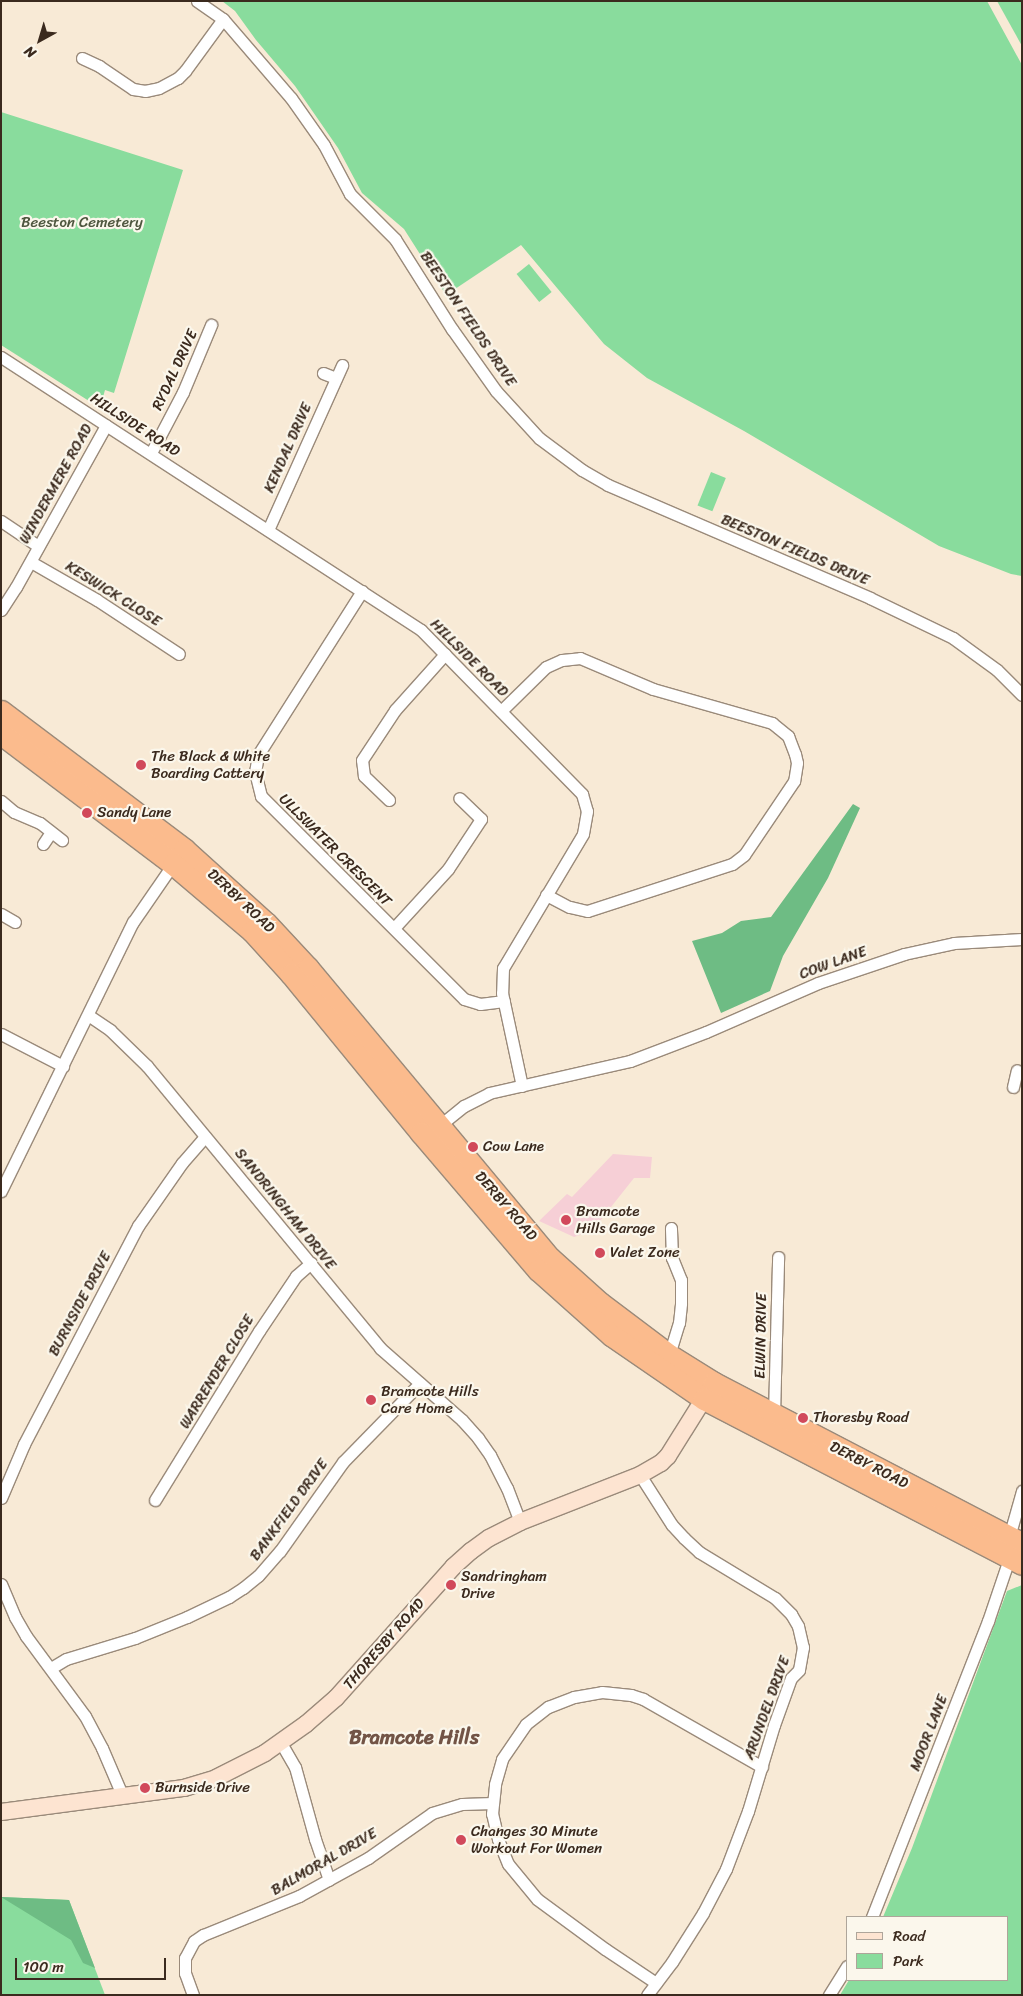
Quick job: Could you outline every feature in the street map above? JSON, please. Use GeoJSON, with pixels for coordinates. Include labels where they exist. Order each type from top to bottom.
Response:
{"type":"FeatureCollection","features":[{"type":"Feature","properties":{"kind":"highway","name":"DERBY ROAD"},"geometry":{"type":"LineString","coordinates":[[1,710],[184,849],[266,923],[308,968],[550,1258],[600,1302],[669,1354],[709,1391],[774,1415],[1015,1550]]}},
{"type":"Feature","properties":{"kind":"highway","name":"DERBY ROAD"},"geometry":{"type":"LineString","coordinates":[[1,734],[173,864],[252,931],[291,974],[442,1158],[538,1270],[611,1335],[709,1391],[1015,1550]]}},
{"type":"Feature","properties":{"kind":"street","name":"BEESTON FIELDS DRIVE"},"geometry":{"type":"LineString","coordinates":[[198,1],[224,19],[305,116],[356,203],[395,239],[452,329],[496,391],[539,438],[582,470],[608,485],[870,598],[953,638],[997,670],[1022,695]]}},
{"type":"Feature","properties":{"kind":"street"},"geometry":{"type":"LineString","coordinates":[[82,58],[99,66],[133,89],[144,91],[159,88],[178,78],[185,71],[224,19]]}},
{"type":"Feature","properties":{"kind":"street"},"geometry":{"type":"LineString","coordinates":[[99,66],[105,55]]}},
{"type":"Feature","properties":{"kind":"street","name":"RYDAL DRIVE"},"geometry":{"type":"LineString","coordinates":[[150,453],[183,392],[212,325]]}},
{"type":"Feature","properties":{"kind":"street","name":"HILLSIDE ROAD"},"geometry":{"type":"LineString","coordinates":[[1,357],[421,630],[582,794],[585,802],[586,822],[583,834],[503,968],[501,984],[522,1086]]}},
{"type":"Feature","properties":{"kind":"street","name":"KENDAL DRIVE"},"geometry":{"type":"LineString","coordinates":[[268,530],[342,365]]}},
{"type":"Feature","properties":{"kind":"street"},"geometry":{"type":"LineString","coordinates":[[323,373],[336,378]]}},
{"type":"Feature","properties":{"kind":"street","name":"WINDERMERE ROAD"},"geometry":{"type":"LineString","coordinates":[[1,610],[30,562],[106,424]]}},
{"type":"Feature","properties":{"kind":"street"},"geometry":{"type":"LineString","coordinates":[[1,521],[38,546]]}},
{"type":"Feature","properties":{"kind":"street","name":"KESWICK CLOSE"},"geometry":{"type":"LineString","coordinates":[[30,562],[97,600],[179,654]]}},
{"type":"Feature","properties":{"kind":"street","name":"ULLSWATER CRESCENT"},"geometry":{"type":"LineString","coordinates":[[362,591],[261,750],[255,772],[261,796],[464,999],[480,1004],[504,1001]]}},
{"type":"Feature","properties":{"kind":"street"},"geometry":{"type":"LineString","coordinates":[[389,800],[364,776],[362,760],[386,721],[445,654]]}},
{"type":"Feature","properties":{"kind":"street"},"geometry":{"type":"LineString","coordinates":[[501,711],[546,667],[562,660],[580,658],[653,689],[772,723],[788,736],[795,754],[794,781],[744,855],[732,864],[593,910],[580,910],[546,895]]}},
{"type":"Feature","properties":{"kind":"street"},"geometry":{"type":"LineString","coordinates":[[394,928],[448,869],[481,820],[459,798]]}},
{"type":"Feature","properties":{"kind":"street"},"geometry":{"type":"LineString","coordinates":[[1,800],[14,812],[40,823],[62,840]]}},
{"type":"Feature","properties":{"kind":"street"},"geometry":{"type":"LineString","coordinates":[[43,844],[51,832]]}},
{"type":"Feature","properties":{"kind":"street"},"geometry":{"type":"LineString","coordinates":[[1,1191],[133,922],[173,864]]}},
{"type":"Feature","properties":{"kind":"street"},"geometry":{"type":"LineString","coordinates":[[1,914],[15,922]]}},
{"type":"Feature","properties":{"kind":"street","name":"COW LANE"},"geometry":{"type":"LineString","coordinates":[[439,1126],[479,1098],[630,1061],[706,1032],[818,983],[904,954],[954,943],[1022,939]]}},
{"type":"Feature","properties":{"kind":"street","name":"SANDRINGHAM DRIVE"},"geometry":{"type":"LineString","coordinates":[[88,1016],[110,1030],[146,1066],[311,1263],[364,1330],[462,1420],[478,1438],[490,1455],[508,1488],[520,1522]]}},
{"type":"Feature","properties":{"kind":"street"},"geometry":{"type":"LineString","coordinates":[[1,1034],[63,1066]]}},
{"type":"Feature","properties":{"kind":"street","name":"BURNSIDE DRIVE"},"geometry":{"type":"LineString","coordinates":[[1,1498],[24,1444],[138,1226],[179,1167],[205,1137]]}},
{"type":"Feature","properties":{"kind":"street"},"geometry":{"type":"LineString","coordinates":[[669,1354],[679,1323],[681,1303],[680,1280],[672,1258],[671,1228]]}},
{"type":"Feature","properties":{"kind":"street","name":"ELWIN DRIVE"},"geometry":{"type":"LineString","coordinates":[[774,1415],[778,1257]]}},
{"type":"Feature","properties":{"kind":"street","name":"WARRENDER CLOSE"},"geometry":{"type":"LineString","coordinates":[[155,1500],[259,1331],[296,1276],[311,1263]]}},
{"type":"Feature","properties":{"kind":"street","name":"BANKFIELD DRIVE"},"geometry":{"type":"LineString","coordinates":[[51,1668],[66,1659],[136,1638],[196,1614],[229,1597],[258,1576],[280,1551],[343,1462],[420,1383]]}},
{"type":"Feature","properties":{"kind":"street","name":"THORESBY ROAD"},"geometry":{"type":"LineString","coordinates":[[1,1812],[162,1793],[199,1784],[245,1765],[281,1743],[336,1698],[453,1567],[489,1538],[520,1522],[655,1468],[668,1456],[709,1391]]}},
{"type":"Feature","properties":{"kind":"street","name":"ARUNDEL DRIVE"},"geometry":{"type":"LineString","coordinates":[[640,1475],[672,1525],[684,1538],[700,1552],[775,1598],[791,1614],[798,1626],[803,1647],[799,1670],[791,1678],[739,1836],[726,1869],[703,1913],[647,1995]]}},
{"type":"Feature","properties":{"kind":"street","name":"MOOR LANE"},"geometry":{"type":"LineString","coordinates":[[872,1916],[1015,1550],[1022,1490]]}},
{"type":"Feature","properties":{"kind":"street"},"geometry":{"type":"LineString","coordinates":[[1,1584],[11,1609],[26,1636],[85,1716],[102,1748],[123,1797]]}},
{"type":"Feature","properties":{"kind":"street"},"geometry":{"type":"LineString","coordinates":[[656,1983],[564,1920],[527,1889],[508,1864],[494,1824],[493,1802],[502,1759],[526,1724],[548,1707],[588,1693],[617,1693],[643,1699],[762,1767]]}},
{"type":"Feature","properties":{"kind":"street"},"geometry":{"type":"LineString","coordinates":[[281,1743],[296,1767],[314,1839],[329,1880]]}},
{"type":"Feature","properties":{"kind":"street","name":"BALMORAL DRIVE"},"geometry":{"type":"LineString","coordinates":[[193,1995],[185,1973],[185,1958],[194,1941],[211,1932],[272,1909],[329,1880],[368,1858],[432,1813],[462,1804],[493,1802]]}},
{"type":"Feature","properties":{"kind":"street"},"geometry":{"type":"LineString","coordinates":[[829,1995],[846,1968]]}},
{"type":"Feature","properties":{"kind":"shaded area"},"geometry":{"type":"Polygon","coordinates":[[[613,1154],[652,1157],[650,1178],[634,1178],[592,1231],[574,1237],[539,1221],[567,1194],[572,1197],[613,1154]]]}},
{"type":"Feature","properties":{"kind":"green space"},"geometry":{"type":"Polygon","coordinates":[[[222,1],[987,1],[1022,65],[1022,576],[1011,574],[939,546],[744,431],[647,378],[604,344],[521,245],[446,295],[404,229],[362,193],[338,148],[295,86],[256,40],[235,11],[222,1]]]}},
{"type":"Feature","properties":{"kind":"green space"},"geometry":{"type":"Polygon","coordinates":[[[997,1],[1022,1],[1022,46],[997,1]]]}},
{"type":"Feature","properties":{"kind":"green space","name":"Beeston Cemetery"},"geometry":{"type":"Polygon","coordinates":[[[1,112],[183,170],[114,393],[105,390],[100,408],[1,345],[1,112]]]}},
{"type":"Feature","properties":{"kind":"green space"},"geometry":{"type":"Polygon","coordinates":[[[529,264],[552,292],[539,302],[517,274],[529,264]]]}},
{"type":"Feature","properties":{"kind":"green space"},"geometry":{"type":"Polygon","coordinates":[[[711,472],[726,478],[712,511],[698,505],[711,472]]]}},
{"type":"Feature","properties":{"kind":"green space"},"geometry":{"type":"Polygon","coordinates":[[[853,804],[860,808],[828,878],[783,956],[770,991],[721,1013],[692,941],[722,933],[741,921],[771,917],[853,804]]]}},
{"type":"Feature","properties":{"kind":"green space"},"geometry":{"type":"Polygon","coordinates":[[[1022,1585],[1022,1995],[840,1995],[848,1981],[1008,1981],[1008,1916],[883,1916],[912,1848],[1007,1591],[1022,1585]]]}},
{"type":"Feature","properties":{"kind":"green space"},"geometry":{"type":"Polygon","coordinates":[[[1,1897],[69,1900],[105,1995],[1,1995],[1,1897]]]}},
{"type":"Feature","properties":{"kind":"green space"},"geometry":{"type":"Polygon","coordinates":[[[1,1897],[69,1900],[95,1968],[83,1963],[71,1940],[1,1897]]]}},
{"type":"Feature","properties":{"kind":"place","name":"The Black & White Boarding Cattery"},"geometry":{"type":"Point","coordinates":[141,765]}},
{"type":"Feature","properties":{"kind":"place","name":"Sandy Lane"},"geometry":{"type":"Point","coordinates":[87,813]}},
{"type":"Feature","properties":{"kind":"place","name":"Cow Lane"},"geometry":{"type":"Point","coordinates":[473,1147]}},
{"type":"Feature","properties":{"kind":"place","name":"Bramcote Hills Garage"},"geometry":{"type":"Point","coordinates":[566,1220]}},
{"type":"Feature","properties":{"kind":"place","name":"Valet Zone"},"geometry":{"type":"Point","coordinates":[600,1253]}},
{"type":"Feature","properties":{"kind":"place","name":"Bramcote Hills Care Home"},"geometry":{"type":"Point","coordinates":[371,1400]}},
{"type":"Feature","properties":{"kind":"place","name":"Thoresby Road"},"geometry":{"type":"Point","coordinates":[803,1418]}},
{"type":"Feature","properties":{"kind":"place","name":"Sandringham Drive"},"geometry":{"type":"Point","coordinates":[451,1585]}},
{"type":"Feature","properties":{"kind":"place","name":"Burnside Drive"},"geometry":{"type":"Point","coordinates":[145,1788]}},
{"type":"Feature","properties":{"kind":"place","name":"Changes 30 Minute Workout For Women"},"geometry":{"type":"Point","coordinates":[461,1840]}},
{"type":"Feature","properties":{"kind":"district","name":"Bramcote Hills"},"geometry":{"type":"Point","coordinates":[414,1737]}}]}
